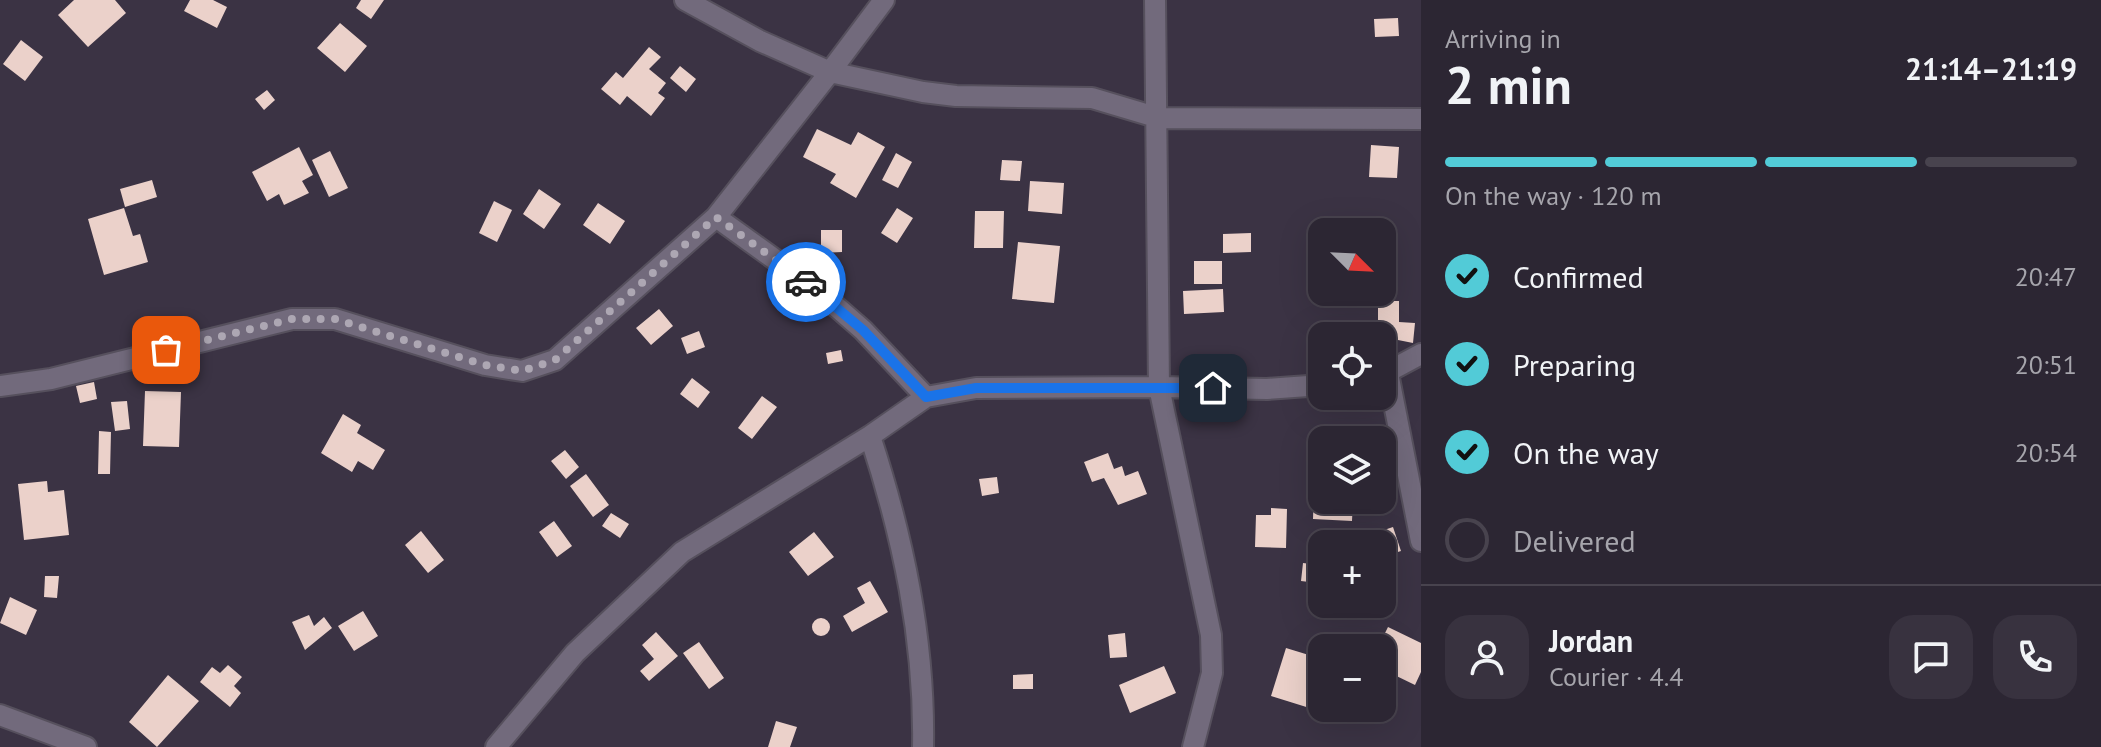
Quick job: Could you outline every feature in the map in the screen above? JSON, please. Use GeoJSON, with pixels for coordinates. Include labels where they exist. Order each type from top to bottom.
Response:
{"type":"FeatureCollection","features":[{"type":"Feature","properties":{"kind":"street"},"geometry":{"type":"LineString","coordinates":[[685,0],[760,41],[830,72],[945,95],[1092,98],[1159,118],[1421,119]]}},
{"type":"Feature","properties":{"kind":"street"},"geometry":{"type":"LineString","coordinates":[[0,386],[51,379],[292,319],[335,319],[485,365],[522,371],[555,360],[716,217],[884,0]]}},
{"type":"Feature","properties":{"kind":"street"},"geometry":{"type":"LineString","coordinates":[[1155,0],[1159,118],[1159,387],[1211,635],[1212,673],[1193,747]]}},
{"type":"Feature","properties":{"kind":"street"},"geometry":{"type":"LineString","coordinates":[[716,217],[816,289],[863,330],[926,397]]}},
{"type":"Feature","properties":{"kind":"street"},"geometry":{"type":"LineString","coordinates":[[1396,368],[1421,354]]}},
{"type":"Feature","properties":{"kind":"street"},"geometry":{"type":"LineString","coordinates":[[496,747],[575,653],[682,552],[870,436],[926,397],[976,388],[1267,389],[1308,386]]}},
{"type":"Feature","properties":{"kind":"street"},"geometry":{"type":"LineString","coordinates":[[1393,410],[1421,541]]}},
{"type":"Feature","properties":{"kind":"street"},"geometry":{"type":"LineString","coordinates":[[870,436],[897,518],[908,575],[923,715],[923,747]]}},
{"type":"Feature","properties":{"kind":"street"},"geometry":{"type":"LineString","coordinates":[[0,715],[86,747]]}},
{"type":"Feature","properties":{"kind":"building"},"geometry":{"type":"Polygon","coordinates":[[[74,0],[115,0],[126,13],[88,47],[58,15],[74,0]]]}},
{"type":"Feature","properties":{"kind":"building"},"geometry":{"type":"Polygon","coordinates":[[[190,0],[213,0],[227,7],[217,28],[184,11],[190,0]]]}},
{"type":"Feature","properties":{"kind":"building"},"geometry":{"type":"Polygon","coordinates":[[[361,0],[384,0],[371,19],[356,8],[361,0]]]}},
{"type":"Feature","properties":{"kind":"building"},"geometry":{"type":"Polygon","coordinates":[[[1398,18],[1399,36],[1375,37],[1374,19],[1398,18]]]}},
{"type":"Feature","properties":{"kind":"building"},"geometry":{"type":"Polygon","coordinates":[[[340,23],[367,46],[345,72],[317,48],[340,23]]]}},
{"type":"Feature","properties":{"kind":"building"},"geometry":{"type":"Polygon","coordinates":[[[21,40],[43,57],[25,81],[3,64],[21,40]]]}},
{"type":"Feature","properties":{"kind":"building"},"geometry":{"type":"Polygon","coordinates":[[[649,47],[661,57],[649,69],[666,83],[658,93],[665,98],[651,116],[627,96],[620,105],[601,89],[616,72],[623,78],[649,47]]]}},
{"type":"Feature","properties":{"kind":"building"},"geometry":{"type":"Polygon","coordinates":[[[680,66],[696,79],[686,92],[670,78],[680,66]]]}},
{"type":"Feature","properties":{"kind":"building"},"geometry":{"type":"Polygon","coordinates":[[[267,90],[275,100],[264,110],[255,99],[267,90]]]}},
{"type":"Feature","properties":{"kind":"building"},"geometry":{"type":"Polygon","coordinates":[[[817,129],[851,145],[858,132],[885,147],[856,198],[830,183],[836,174],[803,157],[817,129]]]}},
{"type":"Feature","properties":{"kind":"building"},"geometry":{"type":"Polygon","coordinates":[[[1371,145],[1399,147],[1397,178],[1369,177],[1371,145]]]}},
{"type":"Feature","properties":{"kind":"building"},"geometry":{"type":"Polygon","coordinates":[[[299,147],[313,175],[302,181],[309,193],[284,205],[279,194],[267,201],[252,172],[299,147]]]}},
{"type":"Feature","properties":{"kind":"building"},"geometry":{"type":"Polygon","coordinates":[[[330,151],[348,188],[329,197],[312,160],[330,151]]]}},
{"type":"Feature","properties":{"kind":"building"},"geometry":{"type":"Polygon","coordinates":[[[896,153],[912,162],[898,188],[882,180],[896,153]]]}},
{"type":"Feature","properties":{"kind":"building"},"geometry":{"type":"Polygon","coordinates":[[[1002,160],[1022,161],[1020,181],[1000,180],[1002,160]]]}},
{"type":"Feature","properties":{"kind":"building"},"geometry":{"type":"Polygon","coordinates":[[[152,180],[157,197],[125,207],[120,189],[152,180]]]}},
{"type":"Feature","properties":{"kind":"building"},"geometry":{"type":"Polygon","coordinates":[[[1030,181],[1064,183],[1062,214],[1028,211],[1030,181]]]}},
{"type":"Feature","properties":{"kind":"building"},"geometry":{"type":"Polygon","coordinates":[[[539,189],[561,204],[544,229],[523,214],[539,189]]]}},
{"type":"Feature","properties":{"kind":"building"},"geometry":{"type":"Polygon","coordinates":[[[494,201],[512,210],[497,242],[479,233],[494,201]]]}},
{"type":"Feature","properties":{"kind":"building"},"geometry":{"type":"Polygon","coordinates":[[[598,203],[625,221],[610,244],[583,225],[598,203]]]}},
{"type":"Feature","properties":{"kind":"building"},"geometry":{"type":"Polygon","coordinates":[[[124,208],[133,236],[140,234],[148,262],[104,275],[88,219],[124,208]]]}},
{"type":"Feature","properties":{"kind":"building"},"geometry":{"type":"Polygon","coordinates":[[[897,208],[913,218],[897,243],[881,233],[897,208]]]}},
{"type":"Feature","properties":{"kind":"building"},"geometry":{"type":"Polygon","coordinates":[[[975,211],[1004,211],[1003,248],[974,248],[975,211]]]}},
{"type":"Feature","properties":{"kind":"building"},"geometry":{"type":"Polygon","coordinates":[[[821,230],[842,230],[842,252],[821,253],[821,230]]]}},
{"type":"Feature","properties":{"kind":"building"},"geometry":{"type":"Polygon","coordinates":[[[1251,233],[1251,252],[1223,253],[1223,234],[1251,233]]]}},
{"type":"Feature","properties":{"kind":"building"},"geometry":{"type":"Polygon","coordinates":[[[1018,242],[1060,246],[1054,303],[1012,299],[1018,242]]]}},
{"type":"Feature","properties":{"kind":"building"},"geometry":{"type":"Polygon","coordinates":[[[1194,261],[1222,261],[1222,284],[1194,284],[1194,261]]]}},
{"type":"Feature","properties":{"kind":"building"},"geometry":{"type":"Polygon","coordinates":[[[1223,289],[1224,312],[1184,314],[1183,291],[1223,289]]]}},
{"type":"Feature","properties":{"kind":"building"},"geometry":{"type":"Polygon","coordinates":[[[1396,301],[1399,301],[1399,322],[1415,323],[1413,343],[1396,340],[1396,322],[1378,322],[1378,306],[1396,306],[1396,301]]]}},
{"type":"Feature","properties":{"kind":"building"},"geometry":{"type":"Polygon","coordinates":[[[659,309],[673,326],[651,345],[636,328],[659,309]]]}},
{"type":"Feature","properties":{"kind":"building"},"geometry":{"type":"Polygon","coordinates":[[[699,331],[705,347],[687,354],[681,338],[699,331]]]}},
{"type":"Feature","properties":{"kind":"building"},"geometry":{"type":"Polygon","coordinates":[[[841,350],[843,361],[828,364],[826,353],[841,350]]]}},
{"type":"Feature","properties":{"kind":"building"},"geometry":{"type":"Polygon","coordinates":[[[692,378],[710,392],[698,408],[680,394],[692,378]]]}},
{"type":"Feature","properties":{"kind":"building"},"geometry":{"type":"Polygon","coordinates":[[[94,382],[97,399],[80,403],[76,386],[94,382]]]}},
{"type":"Feature","properties":{"kind":"building"},"geometry":{"type":"Polygon","coordinates":[[[145,391],[181,392],[179,447],[143,446],[145,391]]]}},
{"type":"Feature","properties":{"kind":"building"},"geometry":{"type":"Polygon","coordinates":[[[762,396],[777,407],[752,439],[738,428],[762,396]]]}},
{"type":"Feature","properties":{"kind":"building"},"geometry":{"type":"Polygon","coordinates":[[[127,401],[130,429],[115,431],[111,402],[127,401]]]}},
{"type":"Feature","properties":{"kind":"building"},"geometry":{"type":"Polygon","coordinates":[[[343,414],[361,425],[357,433],[385,450],[373,470],[358,461],[352,472],[321,453],[343,414]]]}},
{"type":"Feature","properties":{"kind":"building"},"geometry":{"type":"Polygon","coordinates":[[[99,431],[111,432],[110,474],[98,474],[99,431]]]}},
{"type":"Feature","properties":{"kind":"building"},"geometry":{"type":"Polygon","coordinates":[[[565,450],[579,467],[566,479],[551,461],[565,450]]]}},
{"type":"Feature","properties":{"kind":"building"},"geometry":{"type":"Polygon","coordinates":[[[1108,453],[1114,469],[1122,466],[1125,476],[1138,471],[1147,494],[1118,505],[1104,478],[1092,482],[1084,462],[1108,453]]]}},
{"type":"Feature","properties":{"kind":"building"},"geometry":{"type":"Polygon","coordinates":[[[586,474],[609,505],[593,517],[570,486],[586,474]]]}},
{"type":"Feature","properties":{"kind":"building"},"geometry":{"type":"Polygon","coordinates":[[[997,477],[999,493],[982,496],[979,479],[997,477]]]}},
{"type":"Feature","properties":{"kind":"building"},"geometry":{"type":"Polygon","coordinates":[[[47,481],[48,492],[64,490],[69,535],[24,540],[18,484],[47,481]]]}},
{"type":"Feature","properties":{"kind":"building"},"geometry":{"type":"Polygon","coordinates":[[[1271,508],[1287,509],[1286,548],[1255,547],[1256,515],[1271,515],[1271,508]]]}},
{"type":"Feature","properties":{"kind":"building"},"geometry":{"type":"Polygon","coordinates":[[[611,513],[629,524],[620,538],[602,526],[611,513]]]}},
{"type":"Feature","properties":{"kind":"building"},"geometry":{"type":"Polygon","coordinates":[[[1313,514],[1352,514],[1352,521],[1313,519],[1313,514]]]}},
{"type":"Feature","properties":{"kind":"building"},"geometry":{"type":"Polygon","coordinates":[[[554,521],[572,546],[557,557],[539,532],[554,521]]]}},
{"type":"Feature","properties":{"kind":"building"},"geometry":{"type":"Polygon","coordinates":[[[421,531],[444,560],[428,573],[405,545],[421,531]]]}},
{"type":"Feature","properties":{"kind":"building"},"geometry":{"type":"Polygon","coordinates":[[[814,532],[834,557],[808,576],[789,552],[814,532]]]}},
{"type":"Feature","properties":{"kind":"building"},"geometry":{"type":"Polygon","coordinates":[[[1396,536],[1401,551],[1396,553],[1396,536]]]}},
{"type":"Feature","properties":{"kind":"building"},"geometry":{"type":"Polygon","coordinates":[[[1303,563],[1308,564],[1308,582],[1301,581],[1303,563]]]}},
{"type":"Feature","properties":{"kind":"building"},"geometry":{"type":"Polygon","coordinates":[[[45,576],[59,576],[57,598],[44,597],[45,576]]]}},
{"type":"Feature","properties":{"kind":"building"},"geometry":{"type":"Polygon","coordinates":[[[870,581],[888,612],[852,632],[843,616],[865,603],[857,588],[870,581]]]}},
{"type":"Feature","properties":{"kind":"building"},"geometry":{"type":"Polygon","coordinates":[[[10,597],[37,610],[26,635],[0,623],[10,597]]]}},
{"type":"Feature","properties":{"kind":"building"},"geometry":{"type":"Polygon","coordinates":[[[363,611],[378,636],[354,651],[338,626],[363,611]]]}},
{"type":"Feature","properties":{"kind":"building"},"geometry":{"type":"Polygon","coordinates":[[[309,615],[314,626],[324,617],[332,628],[305,650],[292,622],[309,615]]]}},
{"type":"Feature","properties":{"kind":"building"},"geometry":{"type":"Polygon","coordinates":[[[817,618],[825,618],[830,627],[828,634],[817,636],[812,631],[812,623],[817,618]]]}},
{"type":"Feature","properties":{"kind":"building"},"geometry":{"type":"Polygon","coordinates":[[[1388,627],[1421,643],[1421,672],[1415,685],[1396,676],[1396,634],[1384,634],[1388,627]]]}},
{"type":"Feature","properties":{"kind":"building"},"geometry":{"type":"Polygon","coordinates":[[[656,632],[678,656],[649,681],[640,671],[654,659],[642,645],[656,632]]]}},
{"type":"Feature","properties":{"kind":"building"},"geometry":{"type":"Polygon","coordinates":[[[1125,633],[1127,657],[1110,658],[1108,635],[1125,633]]]}},
{"type":"Feature","properties":{"kind":"building"},"geometry":{"type":"Polygon","coordinates":[[[699,642],[724,678],[709,689],[683,653],[699,642]]]}},
{"type":"Feature","properties":{"kind":"building"},"geometry":{"type":"Polygon","coordinates":[[[1286,648],[1308,655],[1308,708],[1271,696],[1286,648]]]}},
{"type":"Feature","properties":{"kind":"building"},"geometry":{"type":"Polygon","coordinates":[[[228,665],[242,677],[234,686],[241,693],[230,707],[200,682],[212,667],[220,673],[228,665]]]}},
{"type":"Feature","properties":{"kind":"building"},"geometry":{"type":"Polygon","coordinates":[[[1164,666],[1176,693],[1130,713],[1119,685],[1164,666]]]}},
{"type":"Feature","properties":{"kind":"building"},"geometry":{"type":"Polygon","coordinates":[[[1033,674],[1033,689],[1013,689],[1013,675],[1033,674]]]}},
{"type":"Feature","properties":{"kind":"building"},"geometry":{"type":"Polygon","coordinates":[[[168,675],[199,701],[157,747],[129,722],[168,675]]]}},
{"type":"Feature","properties":{"kind":"building"},"geometry":{"type":"Polygon","coordinates":[[[776,721],[797,727],[790,747],[768,747],[776,721]]]}},
{"type":"Feature","properties":{"kind":"way so far"},"geometry":{"type":"LineString","coordinates":[[166,350],[292,319],[335,319],[485,365],[522,371],[555,360],[716,217],[806,282]]}},
{"type":"Feature","properties":{"kind":"route"},"geometry":{"type":"LineString","coordinates":[[806,282],[863,330],[926,397],[976,388],[1213,388]]}}]}
